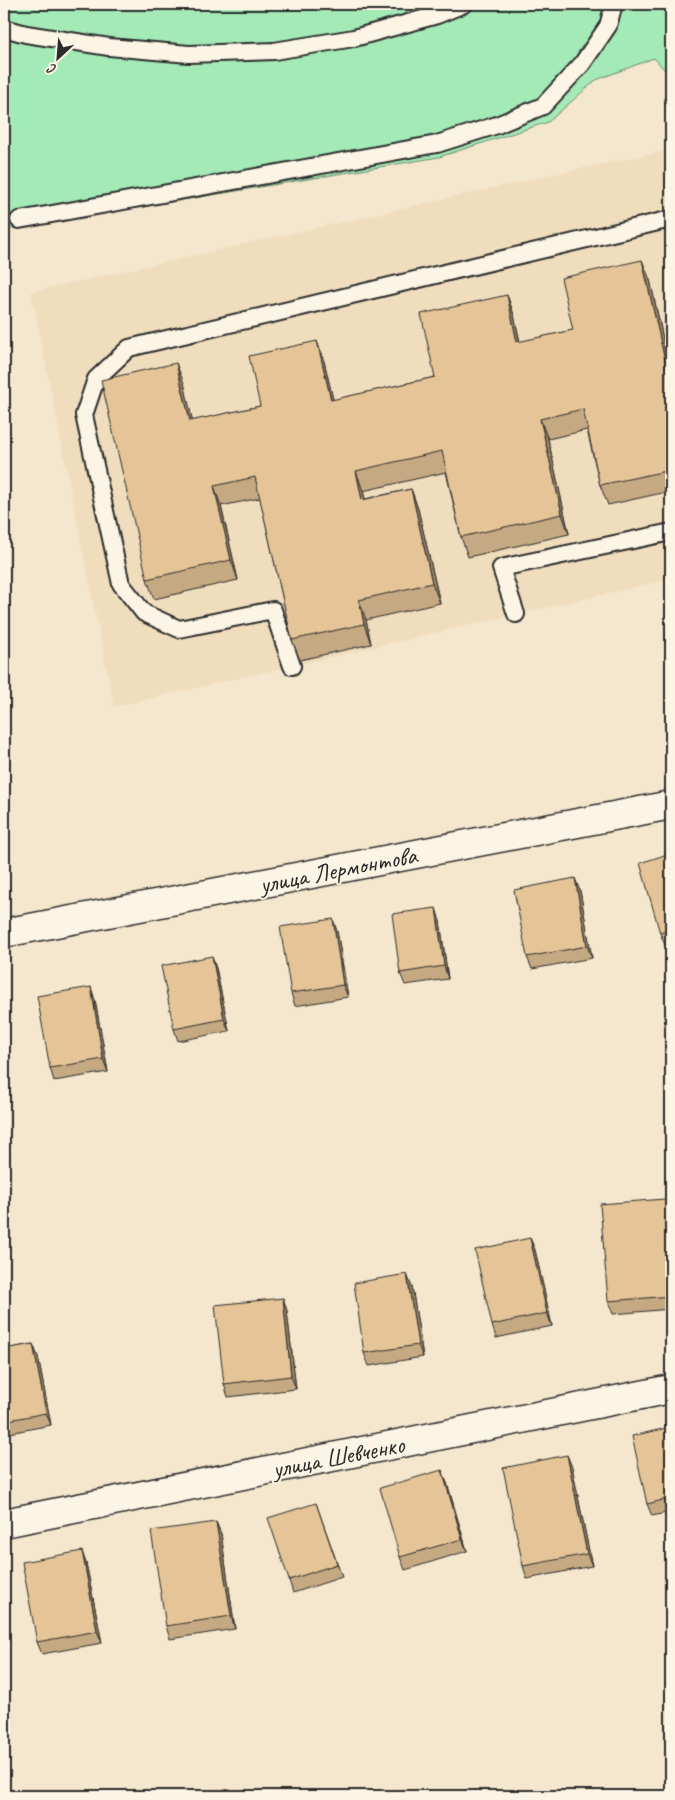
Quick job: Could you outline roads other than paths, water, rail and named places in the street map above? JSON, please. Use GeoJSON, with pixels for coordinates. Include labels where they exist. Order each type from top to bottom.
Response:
{"type":"FeatureCollection","features":[{"type":"Feature","properties":{"kind":"street","name":"улица Лермонтова"},"geometry":{"type":"LineString","coordinates":[[4,933],[671,804]]}},
{"type":"Feature","properties":{"kind":"street","name":"улица Шевченко"},"geometry":{"type":"LineString","coordinates":[[4,1523],[671,1389]]}},
{"type":"Feature","properties":{"kind":"lane"},"geometry":{"type":"LineString","coordinates":[[4,28],[26,34],[109,47],[189,54],[274,51],[354,38],[437,15],[464,4]]}},
{"type":"Feature","properties":{"kind":"lane"},"geometry":{"type":"LineString","coordinates":[[19,220],[437,144],[497,125],[543,106],[587,56],[608,26],[614,4]]}},
{"type":"Feature","properties":{"kind":"lane"},"geometry":{"type":"LineString","coordinates":[[292,666],[273,610],[179,629],[144,613],[122,584],[84,415],[96,379],[129,348],[671,220]]}},
{"type":"Feature","properties":{"kind":"lane"},"geometry":{"type":"LineString","coordinates":[[516,614],[501,568],[671,532]]}}]}
